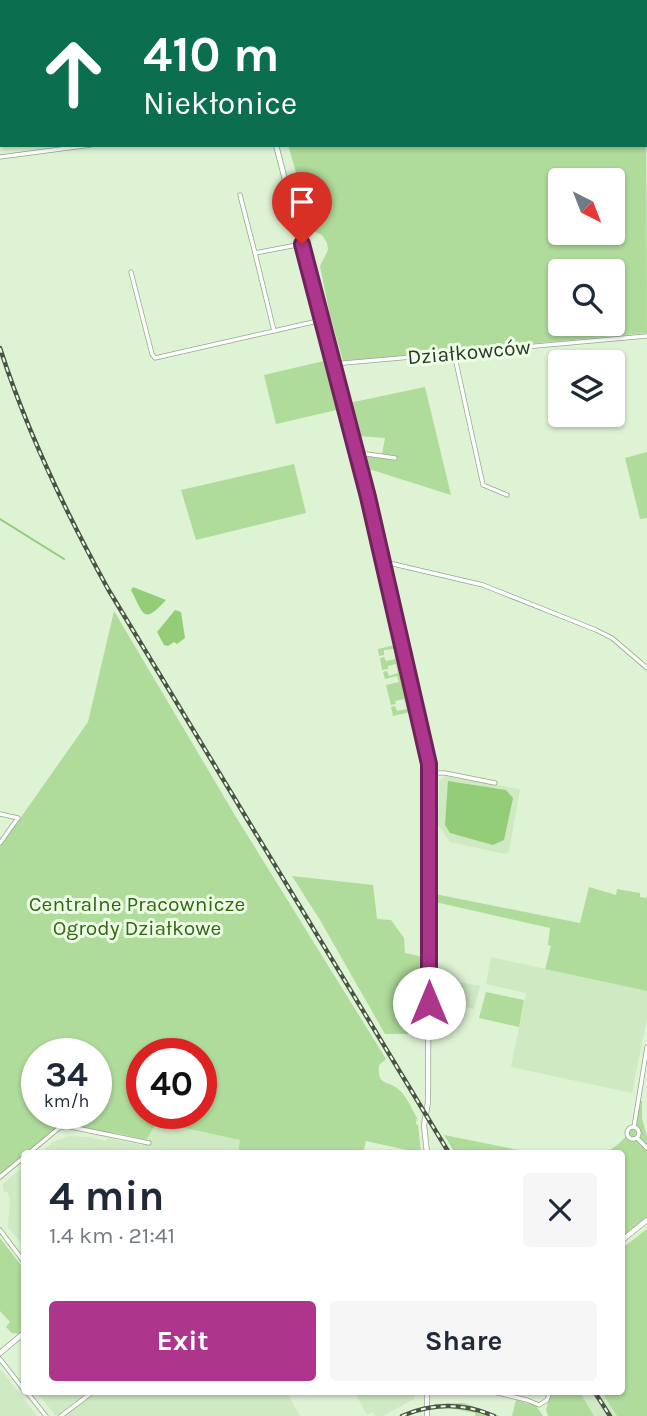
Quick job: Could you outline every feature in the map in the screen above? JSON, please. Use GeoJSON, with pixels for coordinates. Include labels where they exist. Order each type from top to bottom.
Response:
{"type":"FeatureCollection","features":[{"type":"Feature","properties":{"kind":"street"},"geometry":{"type":"LineString","coordinates":[[0,158],[77,147]]}},
{"type":"Feature","properties":{"kind":"street"},"geometry":{"type":"LineString","coordinates":[[277,147],[357,456],[429,773],[428,1102],[424,1125],[427,1150]]}},
{"type":"Feature","properties":{"kind":"street"},"geometry":{"type":"LineString","coordinates":[[240,195],[274,331]]}},
{"type":"Feature","properties":{"kind":"street"},"geometry":{"type":"LineString","coordinates":[[255,253],[302,244]]}},
{"type":"Feature","properties":{"kind":"street"},"geometry":{"type":"LineString","coordinates":[[131,272],[155,358],[322,320]]}},
{"type":"Feature","properties":{"kind":"street","name":"Działkowców"},"geometry":{"type":"LineString","coordinates":[[333,364],[647,335]]}},
{"type":"Feature","properties":{"kind":"street"},"geometry":{"type":"LineString","coordinates":[[454,353],[483,485],[507,495]]}},
{"type":"Feature","properties":{"kind":"street"},"geometry":{"type":"LineString","coordinates":[[357,456],[367,453],[395,458]]}},
{"type":"Feature","properties":{"kind":"street"},"geometry":{"type":"LineString","coordinates":[[383,564],[389,563],[483,586],[596,630],[612,638],[647,668]]}},
{"type":"Feature","properties":{"kind":"street"},"geometry":{"type":"LineString","coordinates":[[429,773],[445,773],[495,783]]}},
{"type":"Feature","properties":{"kind":"street"},"geometry":{"type":"LineString","coordinates":[[0,814],[18,818],[0,843]]}},
{"type":"Feature","properties":{"kind":"street"},"geometry":{"type":"LineString","coordinates":[[634,1127],[647,1048]]}},
{"type":"Feature","properties":{"kind":"street"},"geometry":{"type":"LineString","coordinates":[[33,1150],[59,1128],[66,1126],[149,1143]]}},
{"type":"Feature","properties":{"kind":"street"},"geometry":{"type":"LineString","coordinates":[[634,1127],[639,1131],[638,1138]]}},
{"type":"Feature","properties":{"kind":"street"},"geometry":{"type":"LineString","coordinates":[[634,1127],[628,1130],[628,1136],[632,1139],[638,1138]]}},
{"type":"Feature","properties":{"kind":"street"},"geometry":{"type":"LineString","coordinates":[[638,1138],[647,1148]]}},
{"type":"Feature","properties":{"kind":"street"},"geometry":{"type":"LineString","coordinates":[[0,1177],[21,1160]]}},
{"type":"Feature","properties":{"kind":"street"},"geometry":{"type":"LineString","coordinates":[[625,1238],[647,1220]]}},
{"type":"Feature","properties":{"kind":"street"},"geometry":{"type":"LineString","coordinates":[[0,1230],[21,1258]]}},
{"type":"Feature","properties":{"kind":"street"},"geometry":{"type":"LineString","coordinates":[[0,1353],[21,1336]]}},
{"type":"Feature","properties":{"kind":"street"},"geometry":{"type":"LineString","coordinates":[[0,1359],[21,1386]]}},
{"type":"Feature","properties":{"kind":"street"},"geometry":{"type":"LineString","coordinates":[[28,1395],[46,1416]]}},
{"type":"Feature","properties":{"kind":"street"},"geometry":{"type":"LineString","coordinates":[[61,1416],[89,1395]]}},
{"type":"Feature","properties":{"kind":"street"},"geometry":{"type":"LineString","coordinates":[[427,1395],[427,1416]]}},
{"type":"Feature","properties":{"kind":"street"},"geometry":{"type":"LineString","coordinates":[[506,1395],[539,1405],[547,1400],[549,1395]]}},
{"type":"Feature","properties":{"kind":"shaded area"},"geometry":{"type":"Polygon","coordinates":[[[133,587],[166,600],[153,613],[145,614],[131,590],[133,587]]]}},
{"type":"Feature","properties":{"kind":"shaded area"},"geometry":{"type":"Polygon","coordinates":[[[175,610],[181,612],[185,638],[177,644],[174,642],[168,646],[164,645],[157,632],[175,610]]]}},
{"type":"Feature","properties":{"kind":"shaded area"},"geometry":{"type":"Polygon","coordinates":[[[445,776],[520,789],[509,852],[505,854],[450,842],[438,825],[439,781],[445,776]]]}},
{"type":"Feature","properties":{"kind":"shaded area"},"geometry":{"type":"Polygon","coordinates":[[[448,781],[506,790],[513,798],[504,840],[493,845],[450,833],[445,825],[448,781]]]}},
{"type":"Feature","properties":{"kind":"shaded area"},"geometry":{"type":"Polygon","coordinates":[[[491,957],[647,991],[647,1018],[632,1093],[511,1067],[526,993],[486,984],[491,957]]]}},
{"type":"Feature","properties":{"kind":"shaded area"},"geometry":{"type":"Polygon","coordinates":[[[434,977],[480,986],[474,1009],[435,1000],[434,977]]]}},
{"type":"Feature","properties":{"kind":"shaded area"},"geometry":{"type":"Polygon","coordinates":[[[152,1129],[189,1129],[240,1140],[238,1150],[44,1150],[53,1142],[69,1136],[106,1141],[107,1138],[142,1145],[152,1129]]]}},
{"type":"Feature","properties":{"kind":"shaded area"},"geometry":{"type":"Polygon","coordinates":[[[21,1169],[21,1243],[8,1227],[10,1199],[7,1192],[3,1191],[3,1184],[21,1169]]]}},
{"type":"Feature","properties":{"kind":"shaded area"},"geometry":{"type":"Polygon","coordinates":[[[1,1370],[37,1416],[0,1416],[1,1370]]]}},
{"type":"Feature","properties":{"kind":"shaded area"},"geometry":{"type":"Polygon","coordinates":[[[39,1395],[288,1395],[300,1416],[56,1416],[39,1395]]]}},
{"type":"Feature","properties":{"kind":"shaded area"},"geometry":{"type":"Polygon","coordinates":[[[356,1395],[414,1395],[414,1399],[383,1416],[375,1416],[373,1412],[367,1415],[356,1395]]]}},
{"type":"Feature","properties":{"kind":"shaded area"},"geometry":{"type":"Polygon","coordinates":[[[556,1395],[604,1395],[617,1416],[548,1416],[556,1395]]]}},
{"type":"Feature","properties":{"kind":"green space"},"geometry":{"type":"Polygon","coordinates":[[[289,147],[646,147],[647,333],[625,335],[625,259],[548,259],[548,336],[614,336],[343,361],[320,266],[328,250],[322,235],[313,231],[289,147]]]}},
{"type":"Feature","properties":{"kind":"green space"},"geometry":{"type":"Polygon","coordinates":[[[328,360],[341,409],[276,424],[264,375],[328,360]]]}},
{"type":"Feature","properties":{"kind":"green space"},"geometry":{"type":"Polygon","coordinates":[[[425,387],[451,495],[372,470],[366,471],[362,456],[388,458],[389,455],[382,454],[385,438],[358,436],[349,403],[425,387]]]}},
{"type":"Feature","properties":{"kind":"green space"},"geometry":{"type":"Polygon","coordinates":[[[647,452],[647,518],[640,519],[625,458],[647,452]]]}},
{"type":"Feature","properties":{"kind":"green space"},"geometry":{"type":"Polygon","coordinates":[[[294,464],[306,513],[196,540],[181,490],[294,464]]]}},
{"type":"Feature","properties":{"kind":"green space","name":"Centralne Pracownicze Ogrody Działkowe"},"geometry":{"type":"Polygon","coordinates":[[[114,611],[236,817],[386,1059],[379,1065],[381,1080],[401,1092],[411,1106],[417,1118],[421,1150],[407,1150],[366,1141],[364,1150],[238,1150],[240,1140],[189,1129],[217,1129],[217,1038],[126,1038],[126,1129],[153,1129],[146,1140],[82,1129],[112,1129],[112,1038],[21,1038],[21,1129],[55,1129],[30,1150],[21,1150],[21,1158],[0,1175],[0,847],[88,722],[114,611]]]}},
{"type":"Feature","properties":{"kind":"green space"},"geometry":{"type":"Polygon","coordinates":[[[399,644],[415,711],[393,716],[391,707],[395,706],[397,711],[407,709],[404,699],[391,705],[386,685],[399,682],[397,676],[385,679],[383,672],[387,671],[389,676],[398,673],[396,664],[382,670],[380,658],[384,657],[386,661],[395,659],[394,649],[384,650],[384,655],[379,656],[378,649],[399,644]]]}},
{"type":"Feature","properties":{"kind":"green space"},"geometry":{"type":"Polygon","coordinates":[[[292,876],[373,885],[377,919],[391,920],[404,938],[405,953],[424,957],[421,1034],[385,1034],[292,876]]]}},
{"type":"Feature","properties":{"kind":"green space"},"geometry":{"type":"Polygon","coordinates":[[[589,887],[616,895],[617,889],[640,893],[640,897],[646,898],[647,895],[647,991],[545,969],[551,946],[548,945],[550,928],[435,902],[435,894],[580,923],[589,887]]]}},
{"type":"Feature","properties":{"kind":"green space"},"geometry":{"type":"Polygon","coordinates":[[[486,992],[524,1000],[519,1027],[479,1018],[486,992]]]}},
{"type":"Feature","properties":{"kind":"green space"},"geometry":{"type":"Polygon","coordinates":[[[639,1101],[642,1101],[642,1118],[647,1137],[647,1217],[625,1234],[625,1150],[610,1150],[629,1132],[639,1101]]]}},
{"type":"Feature","properties":{"kind":"green space"},"geometry":{"type":"Polygon","coordinates":[[[444,1135],[518,1150],[453,1150],[444,1135]]]}},
{"type":"Feature","properties":{"kind":"green space"},"geometry":{"type":"Polygon","coordinates":[[[647,1229],[647,1416],[617,1416],[604,1395],[625,1395],[625,1246],[647,1229]]]}},
{"type":"Feature","properties":{"kind":"green space"},"geometry":{"type":"Polygon","coordinates":[[[0,1238],[21,1265],[21,1332],[12,1333],[6,1327],[10,1322],[0,1311],[0,1238]]]}},
{"type":"Feature","properties":{"kind":"green space"},"geometry":{"type":"Polygon","coordinates":[[[550,1395],[581,1395],[594,1416],[548,1416],[546,1410],[550,1395]]]}},
{"type":"Feature","properties":{"kind":"green space"},"geometry":{"type":"Polygon","coordinates":[[[516,1400],[536,1406],[543,1416],[512,1416],[516,1400]]]}},
{"type":"Feature","properties":{"kind":"green space"},"geometry":{"type":"Polygon","coordinates":[[[464,1403],[500,1416],[475,1416],[475,1413],[449,1408],[434,1409],[434,1404],[464,1403]]]}},
{"type":"Feature","properties":{"kind":"waterway"},"geometry":{"type":"LineString","coordinates":[[0,519],[64,559]]}},
{"type":"Feature","properties":{"kind":"railway"},"geometry":{"type":"LineString","coordinates":[[0,348],[48,471],[108,589],[447,1150]]}},
{"type":"Feature","properties":{"kind":"railway"},"geometry":{"type":"LineString","coordinates":[[597,1395],[610,1416]]}},
{"type":"Feature","properties":{"kind":"railway"},"geometry":{"type":"LineString","coordinates":[[402,1416],[448,1406],[494,1416]]}},
{"type":"Feature","properties":{"kind":"route"},"geometry":{"type":"LineString","coordinates":[[302,244],[368,497],[429,764],[429,1003]]}}]}
